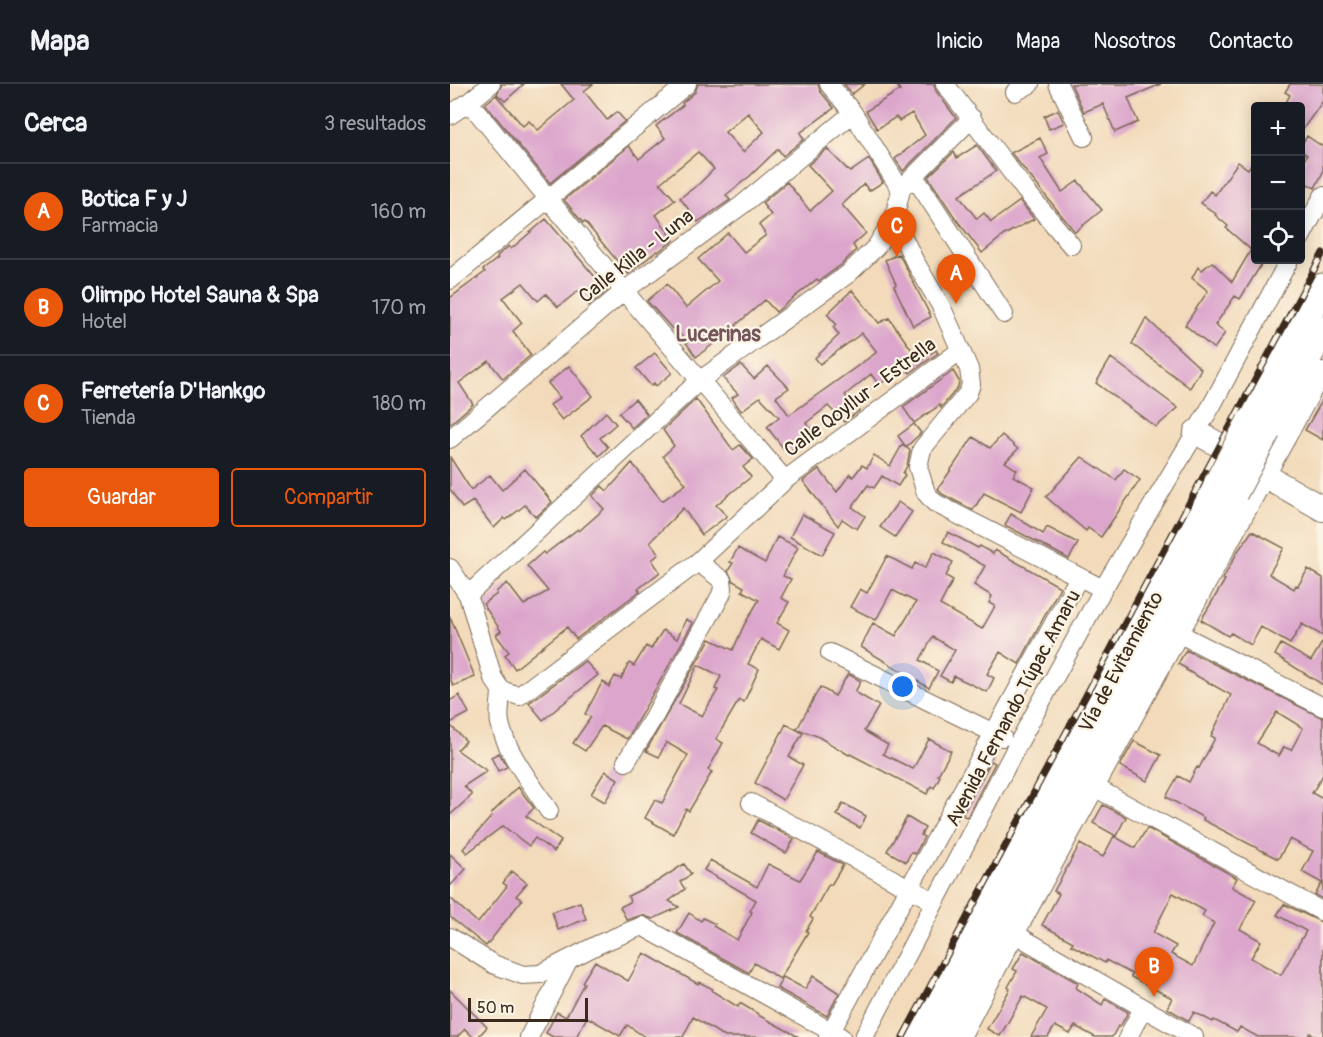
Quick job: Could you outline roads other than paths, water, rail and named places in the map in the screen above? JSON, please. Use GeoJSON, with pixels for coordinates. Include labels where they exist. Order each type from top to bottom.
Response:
{"type":"FeatureCollection","features":[{"type":"Feature","properties":{"kind":"highway","name":"Vía de Evitamiento"},"geometry":{"type":"LineString","coordinates":[[1267,431],[1323,287]]}},
{"type":"Feature","properties":{"kind":"highway","name":"Vía de Evitamiento"},"geometry":{"type":"LineString","coordinates":[[919,1037],[1225,489],[1267,431],[1323,330]]}},
{"type":"Feature","properties":{"kind":"highway","name":"Vía de Evitamiento"},"geometry":{"type":"LineString","coordinates":[[942,1037],[1225,489]]}},
{"type":"Feature","properties":{"kind":"main road"},"geometry":{"type":"LineString","coordinates":[[1196,432],[1265,476],[1323,509]]}},
{"type":"Feature","properties":{"kind":"street"},"geometry":{"type":"LineString","coordinates":[[450,115],[491,84]]}},
{"type":"Feature","properties":{"kind":"street"},"geometry":{"type":"LineString","coordinates":[[450,280],[687,84]]}},
{"type":"Feature","properties":{"kind":"street"},"geometry":{"type":"LineString","coordinates":[[829,84],[853,113],[901,190]]}},
{"type":"Feature","properties":{"kind":"street"},"geometry":{"type":"LineString","coordinates":[[945,84],[1024,190],[1071,245]]}},
{"type":"Feature","properties":{"kind":"street"},"geometry":{"type":"LineString","coordinates":[[1058,84],[1084,137]]}},
{"type":"Feature","properties":{"kind":"street"},"geometry":{"type":"LineString","coordinates":[[469,102],[699,381],[785,480]]}},
{"type":"Feature","properties":{"kind":"street","name":"Calle Killa - Luna"},"geometry":{"type":"LineString","coordinates":[[450,439],[624,291],[742,205],[853,113]]}},
{"type":"Feature","properties":{"kind":"street"},"geometry":{"type":"LineString","coordinates":[[468,595],[699,381],[848,274],[876,247],[894,218],[901,190],[972,118]]}},
{"type":"Feature","properties":{"kind":"street"},"geometry":{"type":"LineString","coordinates":[[914,176],[1004,314]]}},
{"type":"Feature","properties":{"kind":"street"},"geometry":{"type":"LineString","coordinates":[[1305,230],[1323,196]]}},
{"type":"Feature","properties":{"kind":"street"},"geometry":{"type":"LineString","coordinates":[[894,218],[914,260],[941,306],[969,369],[971,384],[968,393],[922,449],[918,467],[926,493],[935,503],[1103,589]]}},
{"type":"Feature","properties":{"kind":"street","name":"Avenida Fernando Túpac Amaru"},"geometry":{"type":"LineString","coordinates":[[864,1037],[1018,744],[1103,589],[1212,405],[1287,264]]}},
{"type":"Feature","properties":{"kind":"street","name":"Calle Qoyllur - Estrella"},"geometry":{"type":"LineString","coordinates":[[501,690],[519,696],[698,562],[785,480],[961,350]]}},
{"type":"Feature","properties":{"kind":"street"},"geometry":{"type":"LineString","coordinates":[[961,1037],[1265,476],[1267,431],[1323,371]]}},
{"type":"Feature","properties":{"kind":"street"},"geometry":{"type":"LineString","coordinates":[[626,762],[655,715],[723,588],[722,580],[698,562]]}},
{"type":"Feature","properties":{"kind":"street"},"geometry":{"type":"LineString","coordinates":[[450,568],[468,595],[493,678],[501,690],[500,722],[505,737],[549,811]]}},
{"type":"Feature","properties":{"kind":"street"},"geometry":{"type":"LineString","coordinates":[[450,937],[493,964],[523,975],[540,974],[599,944],[642,926],[834,1035],[909,888],[1079,577]]}},
{"type":"Feature","properties":{"kind":"street"},"geometry":{"type":"LineString","coordinates":[[1180,634],[1323,707]]}},
{"type":"Feature","properties":{"kind":"street"},"geometry":{"type":"LineString","coordinates":[[830,653],[1018,744]]}},
{"type":"Feature","properties":{"kind":"street"},"geometry":{"type":"LineString","coordinates":[[1096,788],[1323,912]]}},
{"type":"Feature","properties":{"kind":"street"},"geometry":{"type":"LineString","coordinates":[[751,803],[935,902]]}},
{"type":"Feature","properties":{"kind":"street"},"geometry":{"type":"LineString","coordinates":[[1015,934],[1194,1037]]}},
{"type":"Feature","properties":{"kind":"street"},"geometry":{"type":"LineString","coordinates":[[529,1037],[568,961]]}},
{"type":"Feature","properties":{"kind":"street"},"geometry":{"type":"LineString","coordinates":[[1128,1037],[1143,1008]]}},
{"type":"Feature","properties":{"kind":"railway"},"geometry":{"type":"LineString","coordinates":[[903,1037],[1323,253]]}},
{"type":"Feature","properties":{"kind":"place","name":"Ferretería D'Hankgo"},"geometry":{"type":"Point","coordinates":[897,257]}},
{"type":"Feature","properties":{"kind":"place","name":"Botica F y J"},"geometry":{"type":"Point","coordinates":[956,304]}},
{"type":"Feature","properties":{"kind":"place","name":"Olimpo Hotel Sauna & Spa"},"geometry":{"type":"Point","coordinates":[1154,997]}},
{"type":"Feature","properties":{"kind":"district","name":"Lucerinas"},"geometry":{"type":"Point","coordinates":[718,334]}}]}
